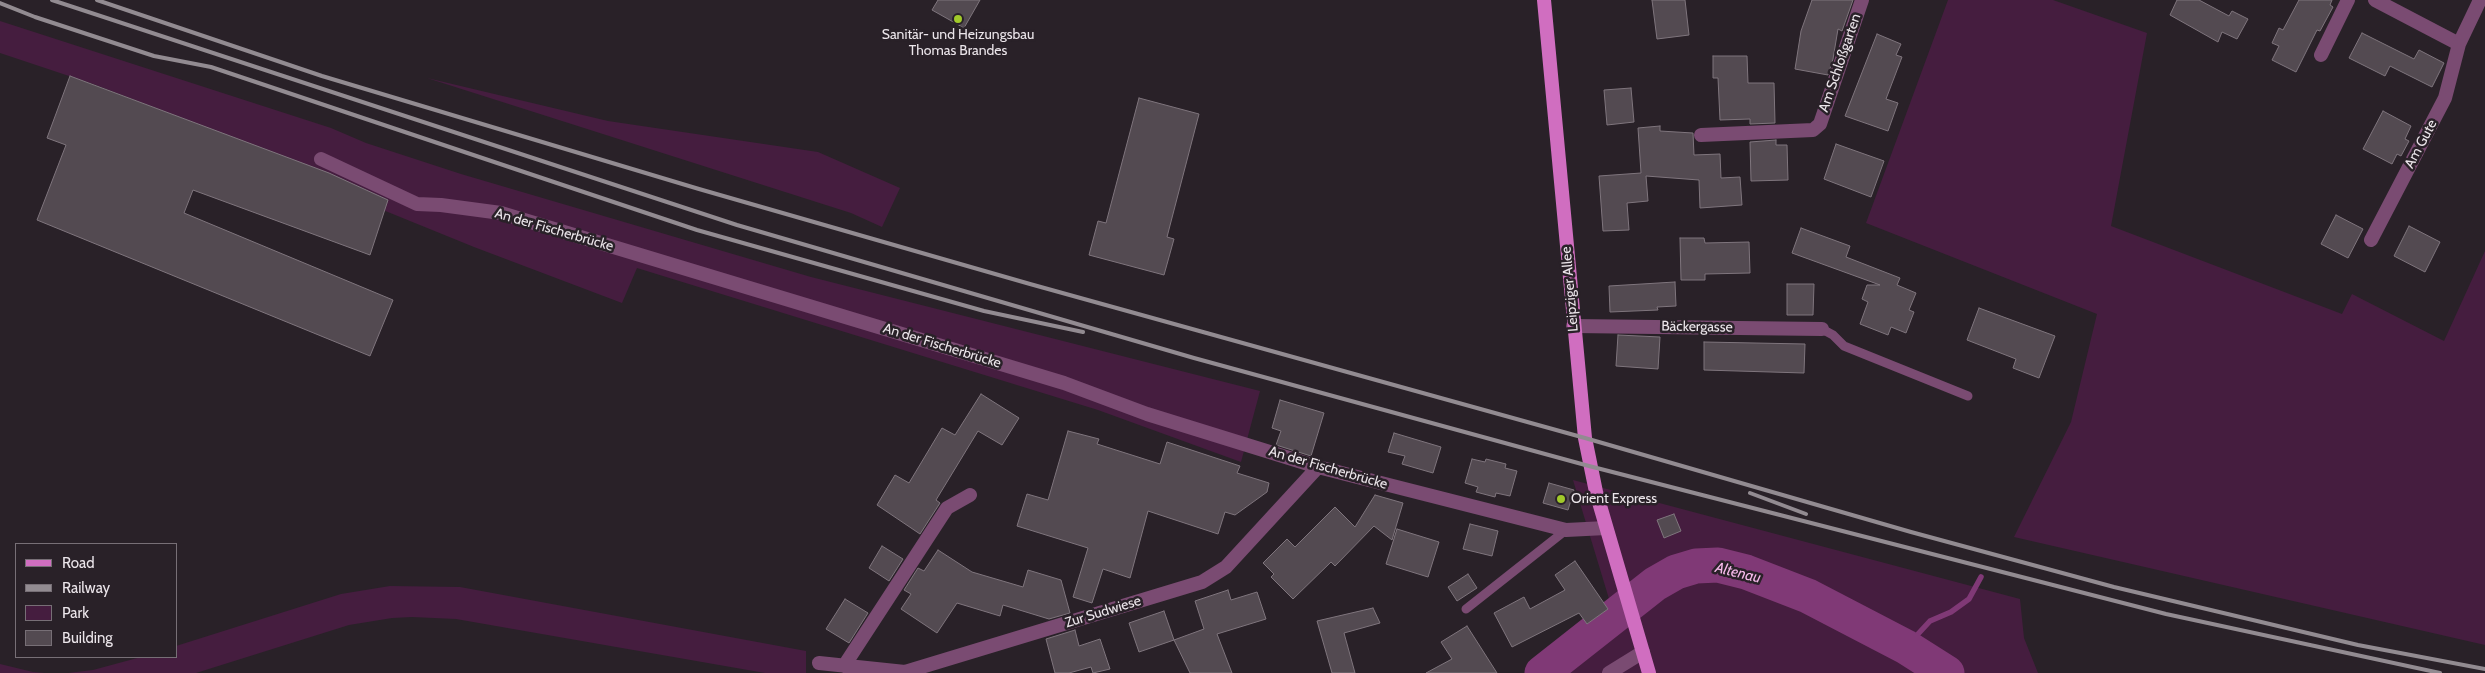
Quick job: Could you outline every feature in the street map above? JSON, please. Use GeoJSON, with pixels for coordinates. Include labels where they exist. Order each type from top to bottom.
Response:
{"type":"FeatureCollection","features":[{"type":"Feature","properties":{"kind":"main road","name":"Leipziger Allee"},"geometry":{"type":"LineString","coordinates":[[1544,0],[1580,406],[1588,459],[1606,528],[1634,619],[1642,652],[1650,673]]}},
{"type":"Feature","properties":{"kind":"street","name":"Am Schloßgarten"},"geometry":{"type":"LineString","coordinates":[[1701,135],[1813,130],[1820,124],[1862,0]]}},
{"type":"Feature","properties":{"kind":"street"},"geometry":{"type":"LineString","coordinates":[[2321,55],[2348,0]]}},
{"type":"Feature","properties":{"kind":"street"},"geometry":{"type":"LineString","coordinates":[[2374,0],[2459,44]]}},
{"type":"Feature","properties":{"kind":"street","name":"Am Gute"},"geometry":{"type":"LineString","coordinates":[[2371,240],[2445,98],[2459,44],[2480,0]]}},
{"type":"Feature","properties":{"kind":"street","name":"An der Fischerbrücke"},"geometry":{"type":"LineString","coordinates":[[321,159],[417,204],[441,205],[501,213],[1064,383],[1147,414],[1318,467],[1566,530],[1606,528]]}},
{"type":"Feature","properties":{"kind":"street","name":"Bäckergasse"},"geometry":{"type":"LineString","coordinates":[[1573,326],[1822,329]]}},
{"type":"Feature","properties":{"kind":"street","name":"Zur Sudwiese"},"geometry":{"type":"LineString","coordinates":[[819,663],[905,672],[1202,582],[1226,566],[1318,467]]}},
{"type":"Feature","properties":{"kind":"street"},"geometry":{"type":"LineString","coordinates":[[844,666],[947,508],[970,495]]}},
{"type":"Feature","properties":{"kind":"street"},"geometry":{"type":"LineString","coordinates":[[1609,673],[1642,652]]}},
{"type":"Feature","properties":{"kind":"lane"},"geometry":{"type":"LineString","coordinates":[[1822,329],[1833,335],[1844,346],[1968,396]]}},
{"type":"Feature","properties":{"kind":"lane"},"geometry":{"type":"LineString","coordinates":[[1466,609],[1566,530]]}},
{"type":"Feature","properties":{"kind":"green space"},"geometry":{"type":"Polygon","coordinates":[[[1948,0],[2053,0],[2147,33],[2111,226],[2342,314],[2352,294],[2444,341],[2485,251],[2485,645],[2014,537],[2071,422],[2097,314],[1866,223],[1948,0]]]}},
{"type":"Feature","properties":{"kind":"green space"},"geometry":{"type":"Polygon","coordinates":[[[0,21],[331,128],[366,143],[461,174],[811,277],[1260,391],[1241,462],[1098,410],[637,268],[622,303],[474,247],[378,208],[317,170],[93,84],[0,53],[0,21]]]}},
{"type":"Feature","properties":{"kind":"green space"},"geometry":{"type":"Polygon","coordinates":[[[427,78],[608,121],[818,152],[900,188],[882,227],[851,213],[427,78]]]}},
{"type":"Feature","properties":{"kind":"green space"},"geometry":{"type":"Polygon","coordinates":[[[1573,480],[2020,599],[2024,638],[2038,673],[1529,673],[1613,612],[1573,480]]]}},
{"type":"Feature","properties":{"kind":"green space"},"geometry":{"type":"Polygon","coordinates":[[[390,586],[460,587],[806,651],[806,673],[765,673],[456,619],[412,617],[392,618],[349,625],[196,673],[68,673],[93,670],[137,658],[178,658],[178,645],[341,594],[390,586]]]}},
{"type":"Feature","properties":{"kind":"green space"},"geometry":{"type":"Polygon","coordinates":[[[0,664],[33,672],[45,673],[0,673],[0,664]]]}},
{"type":"Feature","properties":{"kind":"building","name":"Sanitär- und Heizungsbau Thomas Brandes"},"geometry":{"type":"Polygon","coordinates":[[[938,0],[980,0],[964,28],[932,10],[938,0]]]}},
{"type":"Feature","properties":{"kind":"building"},"geometry":{"type":"Polygon","coordinates":[[[1652,0],[1685,0],[1689,35],[1657,39],[1652,0]]]}},
{"type":"Feature","properties":{"kind":"building"},"geometry":{"type":"Polygon","coordinates":[[[1812,0],[1853,0],[1842,31],[1838,29],[1828,75],[1795,69],[1801,31],[1812,0]]]}},
{"type":"Feature","properties":{"kind":"building"},"geometry":{"type":"Polygon","coordinates":[[[2177,0],[2199,0],[2229,16],[2232,11],[2248,19],[2237,39],[2222,32],[2218,42],[2170,15],[2177,0]]]}},
{"type":"Feature","properties":{"kind":"building"},"geometry":{"type":"Polygon","coordinates":[[[2299,0],[2332,0],[2330,5],[2333,7],[2320,31],[2317,30],[2296,72],[2272,60],[2279,46],[2272,43],[2279,28],[2283,30],[2299,0]]]}},
{"type":"Feature","properties":{"kind":"building"},"geometry":{"type":"Polygon","coordinates":[[[2362,33],[2414,59],[2419,50],[2444,63],[2432,87],[2390,66],[2385,76],[2349,58],[2362,33]]]}},
{"type":"Feature","properties":{"kind":"building"},"geometry":{"type":"Polygon","coordinates":[[[1877,34],[1901,44],[1896,55],[1902,57],[1886,99],[1898,103],[1888,131],[1845,116],[1877,34]]]}},
{"type":"Feature","properties":{"kind":"building"},"geometry":{"type":"Polygon","coordinates":[[[1713,56],[1747,56],[1748,83],[1774,83],[1775,123],[1750,124],[1750,119],[1720,120],[1718,78],[1713,78],[1713,56]]]}},
{"type":"Feature","properties":{"kind":"building"},"geometry":{"type":"Polygon","coordinates":[[[70,76],[329,173],[388,200],[370,255],[193,190],[184,213],[393,300],[370,356],[37,220],[66,145],[47,138],[70,76]]]}},
{"type":"Feature","properties":{"kind":"building"},"geometry":{"type":"Polygon","coordinates":[[[1631,88],[1634,122],[1607,125],[1604,90],[1631,88]]]}},
{"type":"Feature","properties":{"kind":"building"},"geometry":{"type":"Polygon","coordinates":[[[1139,98],[1199,114],[1167,237],[1174,239],[1164,275],[1089,255],[1098,221],[1106,223],[1139,98]]]}},
{"type":"Feature","properties":{"kind":"building"},"geometry":{"type":"Polygon","coordinates":[[[2383,111],[2411,126],[2405,139],[2409,141],[2401,156],[2397,154],[2392,164],[2363,149],[2383,111]]]}},
{"type":"Feature","properties":{"kind":"building"},"geometry":{"type":"Polygon","coordinates":[[[1660,126],[1660,131],[1693,133],[1694,155],[1720,154],[1721,178],[1740,177],[1742,205],[1700,208],[1699,180],[1646,176],[1648,201],[1627,203],[1629,230],[1603,231],[1599,176],[1641,173],[1638,128],[1660,126]]]}},
{"type":"Feature","properties":{"kind":"building"},"geometry":{"type":"Polygon","coordinates":[[[1776,140],[1776,145],[1787,145],[1788,180],[1751,181],[1750,142],[1776,140]]]}},
{"type":"Feature","properties":{"kind":"building"},"geometry":{"type":"Polygon","coordinates":[[[1836,144],[1884,161],[1871,197],[1824,179],[1836,144]]]}},
{"type":"Feature","properties":{"kind":"building"},"geometry":{"type":"Polygon","coordinates":[[[2336,215],[2363,229],[2348,258],[2321,244],[2336,215]]]}},
{"type":"Feature","properties":{"kind":"building"},"geometry":{"type":"Polygon","coordinates":[[[2409,226],[2440,242],[2425,272],[2394,256],[2409,226]]]}},
{"type":"Feature","properties":{"kind":"building"},"geometry":{"type":"Polygon","coordinates":[[[1801,228],[1850,246],[1846,257],[1900,278],[1897,285],[1916,293],[1909,310],[1914,312],[1906,333],[1891,327],[1888,335],[1860,324],[1868,302],[1862,299],[1867,285],[1880,285],[1792,253],[1801,228]]]}},
{"type":"Feature","properties":{"kind":"building"},"geometry":{"type":"Polygon","coordinates":[[[1680,238],[1704,238],[1705,243],[1749,242],[1750,273],[1705,274],[1705,280],[1681,280],[1680,238]]]}},
{"type":"Feature","properties":{"kind":"building"},"geometry":{"type":"Polygon","coordinates":[[[1675,282],[1676,306],[1657,307],[1658,310],[1610,312],[1609,286],[1675,282]]]}},
{"type":"Feature","properties":{"kind":"building"},"geometry":{"type":"Polygon","coordinates":[[[1787,284],[1814,284],[1813,315],[1787,315],[1787,284]]]}},
{"type":"Feature","properties":{"kind":"building"},"geometry":{"type":"Polygon","coordinates":[[[1979,308],[2055,336],[2039,378],[2013,368],[2016,359],[1967,340],[1979,308]]]}},
{"type":"Feature","properties":{"kind":"building"},"geometry":{"type":"Polygon","coordinates":[[[1618,335],[1660,337],[1658,369],[1616,366],[1618,335]]]}},
{"type":"Feature","properties":{"kind":"building"},"geometry":{"type":"Polygon","coordinates":[[[1704,342],[1805,344],[1804,373],[1704,370],[1704,342]]]}},
{"type":"Feature","properties":{"kind":"building"},"geometry":{"type":"Polygon","coordinates":[[[981,394],[1019,418],[1002,445],[978,431],[936,500],[940,503],[920,534],[877,505],[895,475],[909,483],[942,428],[955,435],[981,394]]]}},
{"type":"Feature","properties":{"kind":"building"},"geometry":{"type":"Polygon","coordinates":[[[1280,400],[1324,413],[1311,456],[1276,445],[1281,431],[1272,428],[1280,400]]]}},
{"type":"Feature","properties":{"kind":"building"},"geometry":{"type":"Polygon","coordinates":[[[1068,431],[1099,439],[1097,444],[1160,464],[1167,442],[1240,466],[1237,473],[1269,483],[1267,492],[1235,515],[1225,512],[1218,534],[1148,511],[1130,578],[1103,569],[1092,603],[1073,597],[1088,548],[1017,526],[1027,494],[1048,500],[1068,431]]]}},
{"type":"Feature","properties":{"kind":"building"},"geometry":{"type":"Polygon","coordinates":[[[1394,433],[1441,447],[1433,473],[1402,464],[1405,456],[1388,452],[1394,433]]]}},
{"type":"Feature","properties":{"kind":"building"},"geometry":{"type":"Polygon","coordinates":[[[1472,459],[1485,462],[1486,459],[1506,464],[1505,468],[1517,471],[1510,496],[1496,493],[1495,497],[1476,492],[1478,487],[1465,483],[1472,459]]]}},
{"type":"Feature","properties":{"kind":"building"},"geometry":{"type":"Polygon","coordinates":[[[1549,483],[1574,490],[1568,510],[1543,503],[1549,483]]]}},
{"type":"Feature","properties":{"kind":"building"},"geometry":{"type":"Polygon","coordinates":[[[1375,495],[1403,503],[1392,540],[1374,526],[1335,566],[1331,562],[1293,599],[1271,577],[1274,574],[1263,563],[1287,539],[1295,547],[1335,507],[1355,527],[1375,495]]]}},
{"type":"Feature","properties":{"kind":"building"},"geometry":{"type":"Polygon","coordinates":[[[1674,514],[1681,531],[1664,538],[1657,520],[1674,514]]]}},
{"type":"Feature","properties":{"kind":"building"},"geometry":{"type":"Polygon","coordinates":[[[1470,524],[1498,531],[1492,556],[1463,549],[1470,524]]]}},
{"type":"Feature","properties":{"kind":"building"},"geometry":{"type":"Polygon","coordinates":[[[1397,529],[1439,542],[1428,577],[1386,564],[1397,529]]]}},
{"type":"Feature","properties":{"kind":"building"},"geometry":{"type":"Polygon","coordinates":[[[882,546],[903,559],[889,581],[869,568],[882,546]]]}},
{"type":"Feature","properties":{"kind":"building"},"geometry":{"type":"Polygon","coordinates":[[[938,550],[972,572],[1023,587],[1028,570],[1061,580],[1070,613],[1049,619],[1003,605],[1000,616],[957,603],[937,633],[901,609],[911,594],[904,590],[918,568],[924,571],[938,550]]]}},
{"type":"Feature","properties":{"kind":"building"},"geometry":{"type":"Polygon","coordinates":[[[1575,561],[1608,609],[1587,624],[1579,613],[1512,647],[1494,613],[1524,597],[1530,609],[1565,590],[1555,575],[1575,561]]]}},
{"type":"Feature","properties":{"kind":"building"},"geometry":{"type":"Polygon","coordinates":[[[1468,574],[1477,588],[1457,601],[1448,587],[1468,574]]]}},
{"type":"Feature","properties":{"kind":"building"},"geometry":{"type":"Polygon","coordinates":[[[1228,590],[1231,600],[1257,592],[1266,619],[1217,634],[1232,673],[1190,673],[1174,640],[1204,629],[1195,601],[1228,590]]]}},
{"type":"Feature","properties":{"kind":"building"},"geometry":{"type":"Polygon","coordinates":[[[845,599],[868,613],[849,643],[826,629],[845,599]]]}},
{"type":"Feature","properties":{"kind":"building"},"geometry":{"type":"Polygon","coordinates":[[[1373,608],[1380,623],[1344,633],[1355,673],[1332,673],[1317,621],[1373,608]]]}},
{"type":"Feature","properties":{"kind":"building"},"geometry":{"type":"Polygon","coordinates":[[[1164,611],[1174,640],[1139,652],[1129,623],[1164,611]]]}},
{"type":"Feature","properties":{"kind":"building"},"geometry":{"type":"Polygon","coordinates":[[[1467,626],[1497,673],[1426,673],[1452,659],[1441,642],[1467,626]]]}},
{"type":"Feature","properties":{"kind":"building"},"geometry":{"type":"Polygon","coordinates":[[[1075,630],[1079,646],[1100,639],[1110,669],[1093,673],[1091,667],[1069,673],[1055,673],[1046,639],[1075,630]]]}},
{"type":"Feature","properties":{"kind":"waterway","name":"Altenau"},"geometry":{"type":"LineString","coordinates":[[1542,673],[1655,584],[1676,572],[1696,566],[1718,565],[1746,572],[1808,596],[1906,647],[1947,673]]}},
{"type":"Feature","properties":{"kind":"waterway"},"geometry":{"type":"LineString","coordinates":[[1906,647],[1930,621],[1951,612],[1969,599],[1981,577]]}},
{"type":"Feature","properties":{"kind":"railway"},"geometry":{"type":"LineString","coordinates":[[52,0],[737,225],[1194,358],[1589,466],[2166,614],[2440,673]]}},
{"type":"Feature","properties":{"kind":"railway"},"geometry":{"type":"LineString","coordinates":[[97,0],[322,76],[699,189],[1030,284],[1585,438],[1911,532],[2114,587],[2358,645],[2485,669]]}},
{"type":"Feature","properties":{"kind":"railway"},"geometry":{"type":"LineString","coordinates":[[0,3],[35,17],[154,56],[211,67],[697,230],[984,311],[1083,332]]}},
{"type":"Feature","properties":{"kind":"railway"},"geometry":{"type":"LineString","coordinates":[[1750,493],[1806,514]]}},
{"type":"Feature","properties":{"kind":"place","name":"Sanitär- und Heizungsbau Thomas Brandes"},"geometry":{"type":"Point","coordinates":[958,19]}},
{"type":"Feature","properties":{"kind":"place","name":"Orient Express"},"geometry":{"type":"Point","coordinates":[1561,499]}}]}
